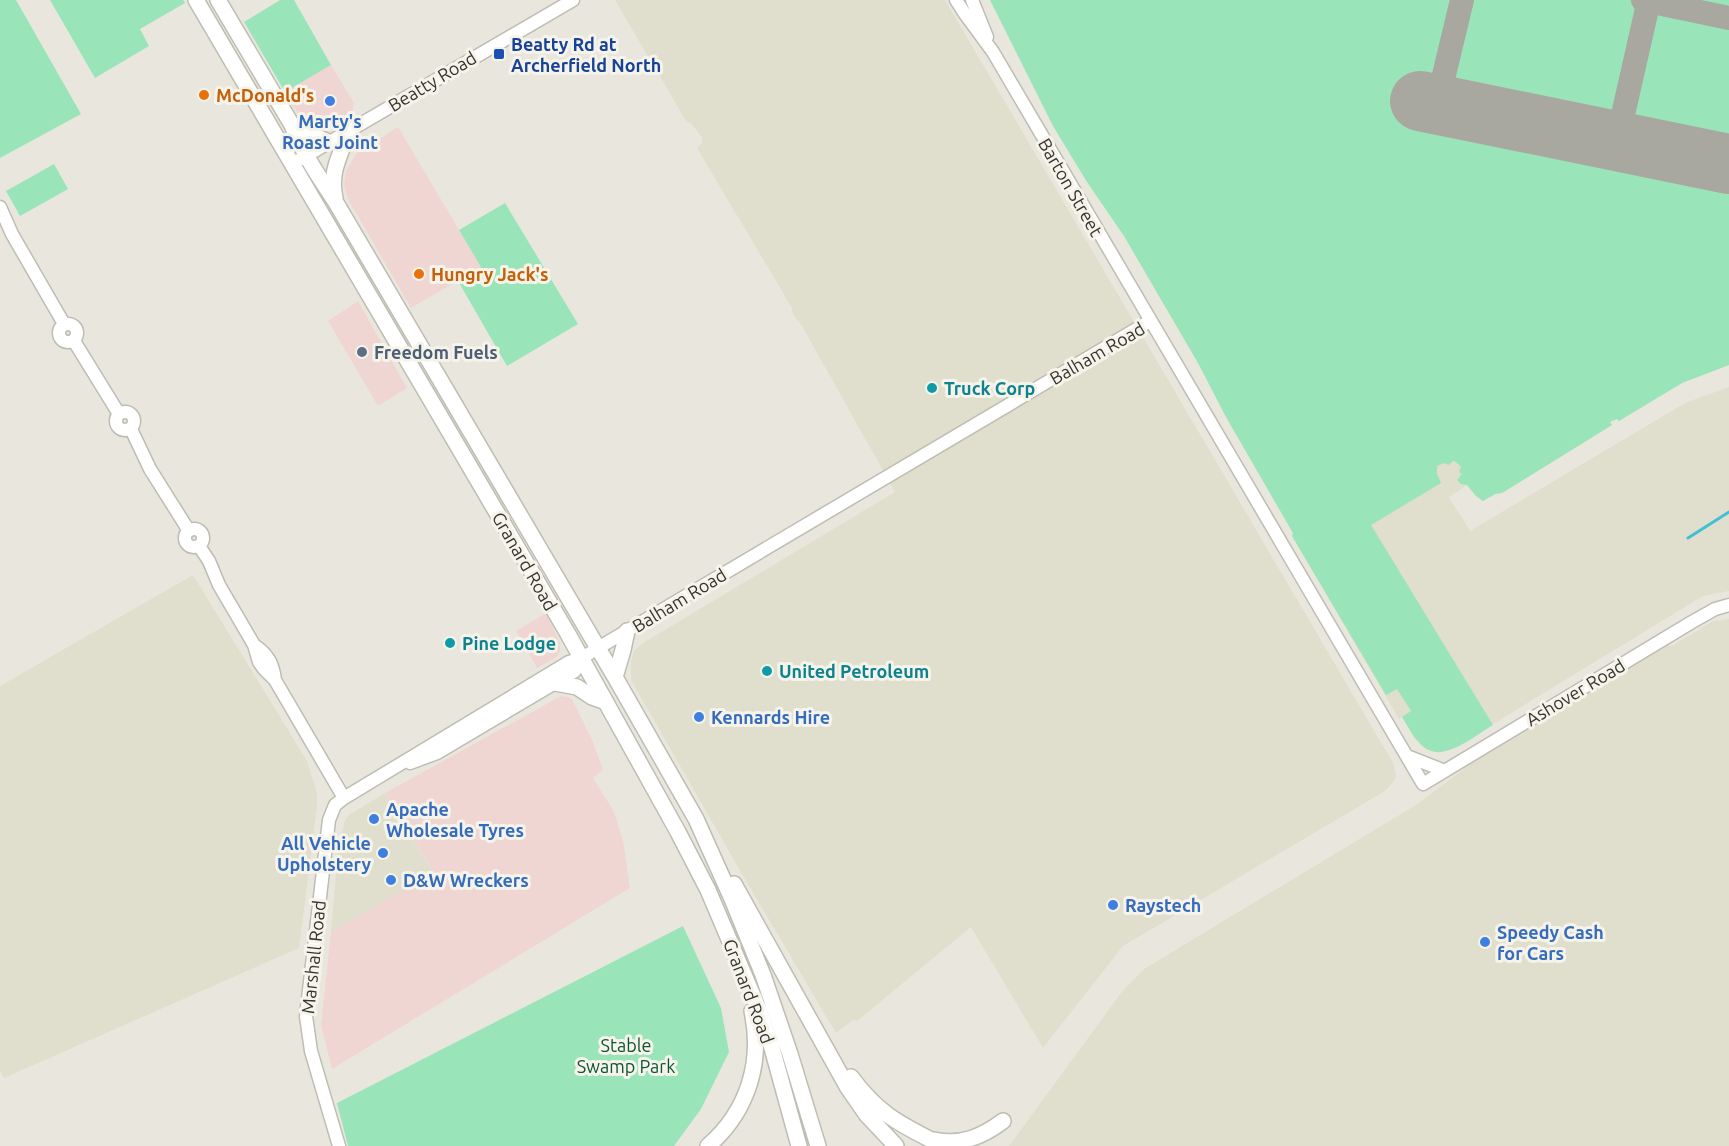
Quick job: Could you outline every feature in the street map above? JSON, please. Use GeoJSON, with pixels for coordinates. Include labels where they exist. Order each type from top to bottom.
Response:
{"type":"FeatureCollection","features":[{"type":"Feature","properties":{"kind":"highway","name":"Granard Road"},"geometry":{"type":"LineString","coordinates":[[196,0],[582,658],[678,832],[708,890],[765,1025],[799,1146]]}},
{"type":"Feature","properties":{"kind":"highway","name":"Granard Road"},"geometry":{"type":"LineString","coordinates":[[218,0],[696,819],[763,975],[818,1146]]}},
{"type":"Feature","properties":{"kind":"highway"},"geometry":{"type":"LineString","coordinates":[[292,125],[328,142]]}},
{"type":"Feature","properties":{"kind":"highway"},"geometry":{"type":"LineString","coordinates":[[335,201],[334,168],[349,130]]}},
{"type":"Feature","properties":{"kind":"highway"},"geometry":{"type":"LineString","coordinates":[[615,677],[627,631]]}},
{"type":"Feature","properties":{"kind":"highway"},"geometry":{"type":"LineString","coordinates":[[555,683],[577,687],[592,697],[606,702]]}},
{"type":"Feature","properties":{"kind":"highway"},"geometry":{"type":"LineString","coordinates":[[696,819],[848,1088],[866,1114],[896,1146]]}},
{"type":"Feature","properties":{"kind":"highway"},"geometry":{"type":"LineString","coordinates":[[761,931],[841,1062],[862,1090],[886,1115],[904,1127],[943,1146]]}},
{"type":"Feature","properties":{"kind":"highway"},"geometry":{"type":"LineString","coordinates":[[708,1146],[727,1127],[743,1102],[754,1069],[756,1054],[754,1021],[736,953]]}},
{"type":"Feature","properties":{"kind":"highway"},"geometry":{"type":"LineString","coordinates":[[928,1138],[944,1142],[962,1142],[982,1135],[1003,1121]]}},
{"type":"Feature","properties":{"kind":"main road","name":"Beatty Road"},"geometry":{"type":"LineString","coordinates":[[292,163],[573,0]]}},
{"type":"Feature","properties":{"kind":"main road","name":"Barton Street"},"geometry":{"type":"LineString","coordinates":[[956,0],[993,52],[1150,321]]}},
{"type":"Feature","properties":{"kind":"main road","name":"Barton Street"},"geometry":{"type":"LineString","coordinates":[[972,0],[993,52]]}},
{"type":"Feature","properties":{"kind":"main road"},"geometry":{"type":"LineString","coordinates":[[0,207],[12,234],[64,324],[75,327],[77,335],[74,340],[119,414],[116,419],[117,426],[122,430],[131,429],[150,469],[189,531],[185,536],[188,545],[199,546],[254,645],[267,655],[272,664],[275,680],[344,798]]}},
{"type":"Feature","properties":{"kind":"main road","name":"Balham Road"},"geometry":{"type":"LineString","coordinates":[[344,798],[569,662],[582,658],[1150,321],[1423,784]]}},
{"type":"Feature","properties":{"kind":"main road","name":"Ashover Road"},"geometry":{"type":"LineString","coordinates":[[1423,784],[1692,622],[1715,609],[1729,605]]}},
{"type":"Feature","properties":{"kind":"main road","name":"Balham Road"},"geometry":{"type":"LineString","coordinates":[[389,770],[437,753],[575,671],[582,658]]}},
{"type":"Feature","properties":{"kind":"main road"},"geometry":{"type":"LineString","coordinates":[[1407,756],[1444,771]]}},
{"type":"Feature","properties":{"kind":"main road","name":"Marshall Road"},"geometry":{"type":"LineString","coordinates":[[339,1146],[311,1051],[306,1016],[329,820],[335,805],[344,798]]}},
{"type":"Feature","properties":{"kind":"shaded area"},"geometry":{"type":"Polygon","coordinates":[[[615,0],[945,0],[1393,763],[1396,776],[1385,791],[1123,946],[1043,1048],[971,927],[857,1021],[853,1020],[836,1033],[631,680],[631,662],[634,651],[643,643],[895,492],[802,326],[793,314],[792,308],[697,148],[702,143],[702,138],[692,124],[686,121],[615,0]]]}},
{"type":"Feature","properties":{"kind":"shaded area"},"geometry":{"type":"Polygon","coordinates":[[[990,0],[1729,0],[1729,365],[1682,383],[1619,421],[1617,419],[1610,422],[1612,425],[1502,493],[1483,501],[1467,485],[1449,497],[1470,531],[1685,403],[1729,387],[1729,591],[1703,596],[1452,749],[1439,753],[1426,749],[1415,738],[1402,717],[1399,719],[1292,536],[1293,533],[1226,417],[1198,363],[1124,236],[1087,182],[1053,126],[990,0]]]}},
{"type":"Feature","properties":{"kind":"shaded area"},"geometry":{"type":"Polygon","coordinates":[[[331,65],[354,103],[352,114],[324,128],[315,127],[298,114],[285,92],[331,65]]]}},
{"type":"Feature","properties":{"kind":"shaded area"},"geometry":{"type":"Polygon","coordinates":[[[398,127],[481,267],[411,308],[349,201],[344,186],[346,171],[356,154],[398,127]]]}},
{"type":"Feature","properties":{"kind":"shaded area"},"geometry":{"type":"Polygon","coordinates":[[[358,301],[407,388],[378,406],[328,321],[358,301]]]}},
{"type":"Feature","properties":{"kind":"shaded area"},"geometry":{"type":"Polygon","coordinates":[[[193,575],[307,761],[317,793],[299,948],[4,1078],[0,1071],[0,686],[193,575]]]}},
{"type":"Feature","properties":{"kind":"shaded area"},"geometry":{"type":"Polygon","coordinates":[[[546,613],[560,643],[560,651],[557,657],[537,668],[516,631],[546,613]]]}},
{"type":"Feature","properties":{"kind":"shaded area"},"geometry":{"type":"Polygon","coordinates":[[[1729,619],[1729,1146],[1009,1146],[1121,993],[1144,969],[1416,805],[1485,753],[1664,645],[1672,646],[1713,621],[1729,619]]]}},
{"type":"Feature","properties":{"kind":"shaded area"},"geometry":{"type":"Polygon","coordinates":[[[561,696],[572,699],[593,742],[603,770],[593,778],[613,810],[617,821],[623,841],[630,888],[332,1069],[321,1025],[331,932],[433,872],[385,793],[561,696]]]}},
{"type":"Feature","properties":{"kind":"shaded area"},"geometry":{"type":"Polygon","coordinates":[[[385,793],[433,873],[331,932],[338,851],[345,820],[349,815],[385,793]]]}},
{"type":"Feature","properties":{"kind":"green space"},"geometry":{"type":"Polygon","coordinates":[[[0,0],[16,0],[81,114],[0,158],[0,0]]]}},
{"type":"Feature","properties":{"kind":"green space"},"geometry":{"type":"Polygon","coordinates":[[[50,0],[183,0],[185,3],[140,29],[149,46],[95,78],[50,0]]]}},
{"type":"Feature","properties":{"kind":"green space"},"geometry":{"type":"Polygon","coordinates":[[[280,0],[294,0],[331,65],[285,92],[244,22],[280,0]]]}},
{"type":"Feature","properties":{"kind":"green space"},"geometry":{"type":"Polygon","coordinates":[[[990,0],[1729,0],[1729,365],[1682,383],[1619,421],[1617,419],[1610,422],[1612,425],[1502,493],[1483,501],[1467,485],[1457,480],[1462,474],[1459,472],[1461,467],[1456,462],[1437,466],[1437,474],[1441,483],[1371,525],[1493,725],[1451,750],[1442,752],[1425,748],[1415,738],[1402,717],[1411,711],[1397,689],[1386,695],[1292,536],[1293,533],[1226,417],[1198,363],[1124,236],[1087,182],[1053,126],[990,0]]]}},
{"type":"Feature","properties":{"kind":"green space"},"geometry":{"type":"Polygon","coordinates":[[[54,164],[68,189],[20,216],[6,191],[54,164]]]}},
{"type":"Feature","properties":{"kind":"green space"},"geometry":{"type":"Polygon","coordinates":[[[505,203],[578,324],[507,366],[458,281],[481,267],[459,230],[505,203]]]}},
{"type":"Feature","properties":{"kind":"green space","name":"Stable Swamp Park"},"geometry":{"type":"Polygon","coordinates":[[[683,926],[721,1008],[729,1052],[701,1109],[674,1146],[348,1146],[337,1103],[683,926]]]}},
{"type":"Feature","properties":{"kind":"waterway"},"geometry":{"type":"LineString","coordinates":[[1688,538],[1729,512]]}},
{"type":"Feature","properties":{"kind":"taxiway"},"geometry":{"type":"LineString","coordinates":[[1437,104],[1462,0]]}},
{"type":"Feature","properties":{"kind":"taxiway"},"geometry":{"type":"LineString","coordinates":[[1643,0],[1729,18]]}},
{"type":"Feature","properties":{"kind":"taxiway"},"geometry":{"type":"LineString","coordinates":[[1617,141],[1649,0]]}},
{"type":"Feature","properties":{"kind":"runway"},"geometry":{"type":"LineString","coordinates":[[1420,101],[1729,164]]}},
{"type":"Feature","properties":{"kind":"place","name":"Beatty Rd at Archerfield North"},"geometry":{"type":"Point","coordinates":[499,54]}},
{"type":"Feature","properties":{"kind":"place","name":"McDonald's"},"geometry":{"type":"Point","coordinates":[204,95]}},
{"type":"Feature","properties":{"kind":"place","name":"Marty's Roast Joint"},"geometry":{"type":"Point","coordinates":[330,101]}},
{"type":"Feature","properties":{"kind":"place","name":"Hungry Jack's"},"geometry":{"type":"Point","coordinates":[419,274]}},
{"type":"Feature","properties":{"kind":"place","name":"Freedom Fuels"},"geometry":{"type":"Point","coordinates":[362,352]}},
{"type":"Feature","properties":{"kind":"place","name":"Truck Corp"},"geometry":{"type":"Point","coordinates":[932,388]}},
{"type":"Feature","properties":{"kind":"place","name":"Pine Lodge"},"geometry":{"type":"Point","coordinates":[450,643]}},
{"type":"Feature","properties":{"kind":"place","name":"United Petroleum"},"geometry":{"type":"Point","coordinates":[767,671]}},
{"type":"Feature","properties":{"kind":"place","name":"Kennards Hire"},"geometry":{"type":"Point","coordinates":[699,717]}},
{"type":"Feature","properties":{"kind":"place","name":"Apache Wholesale Tyres"},"geometry":{"type":"Point","coordinates":[374,819]}},
{"type":"Feature","properties":{"kind":"place","name":"All Vehicle Upholstery"},"geometry":{"type":"Point","coordinates":[383,853]}},
{"type":"Feature","properties":{"kind":"place","name":"D&W Wreckers"},"geometry":{"type":"Point","coordinates":[391,880]}},
{"type":"Feature","properties":{"kind":"place","name":"Raystech"},"geometry":{"type":"Point","coordinates":[1113,905]}},
{"type":"Feature","properties":{"kind":"place","name":"Speedy Cash for Cars"},"geometry":{"type":"Point","coordinates":[1485,942]}}]}
